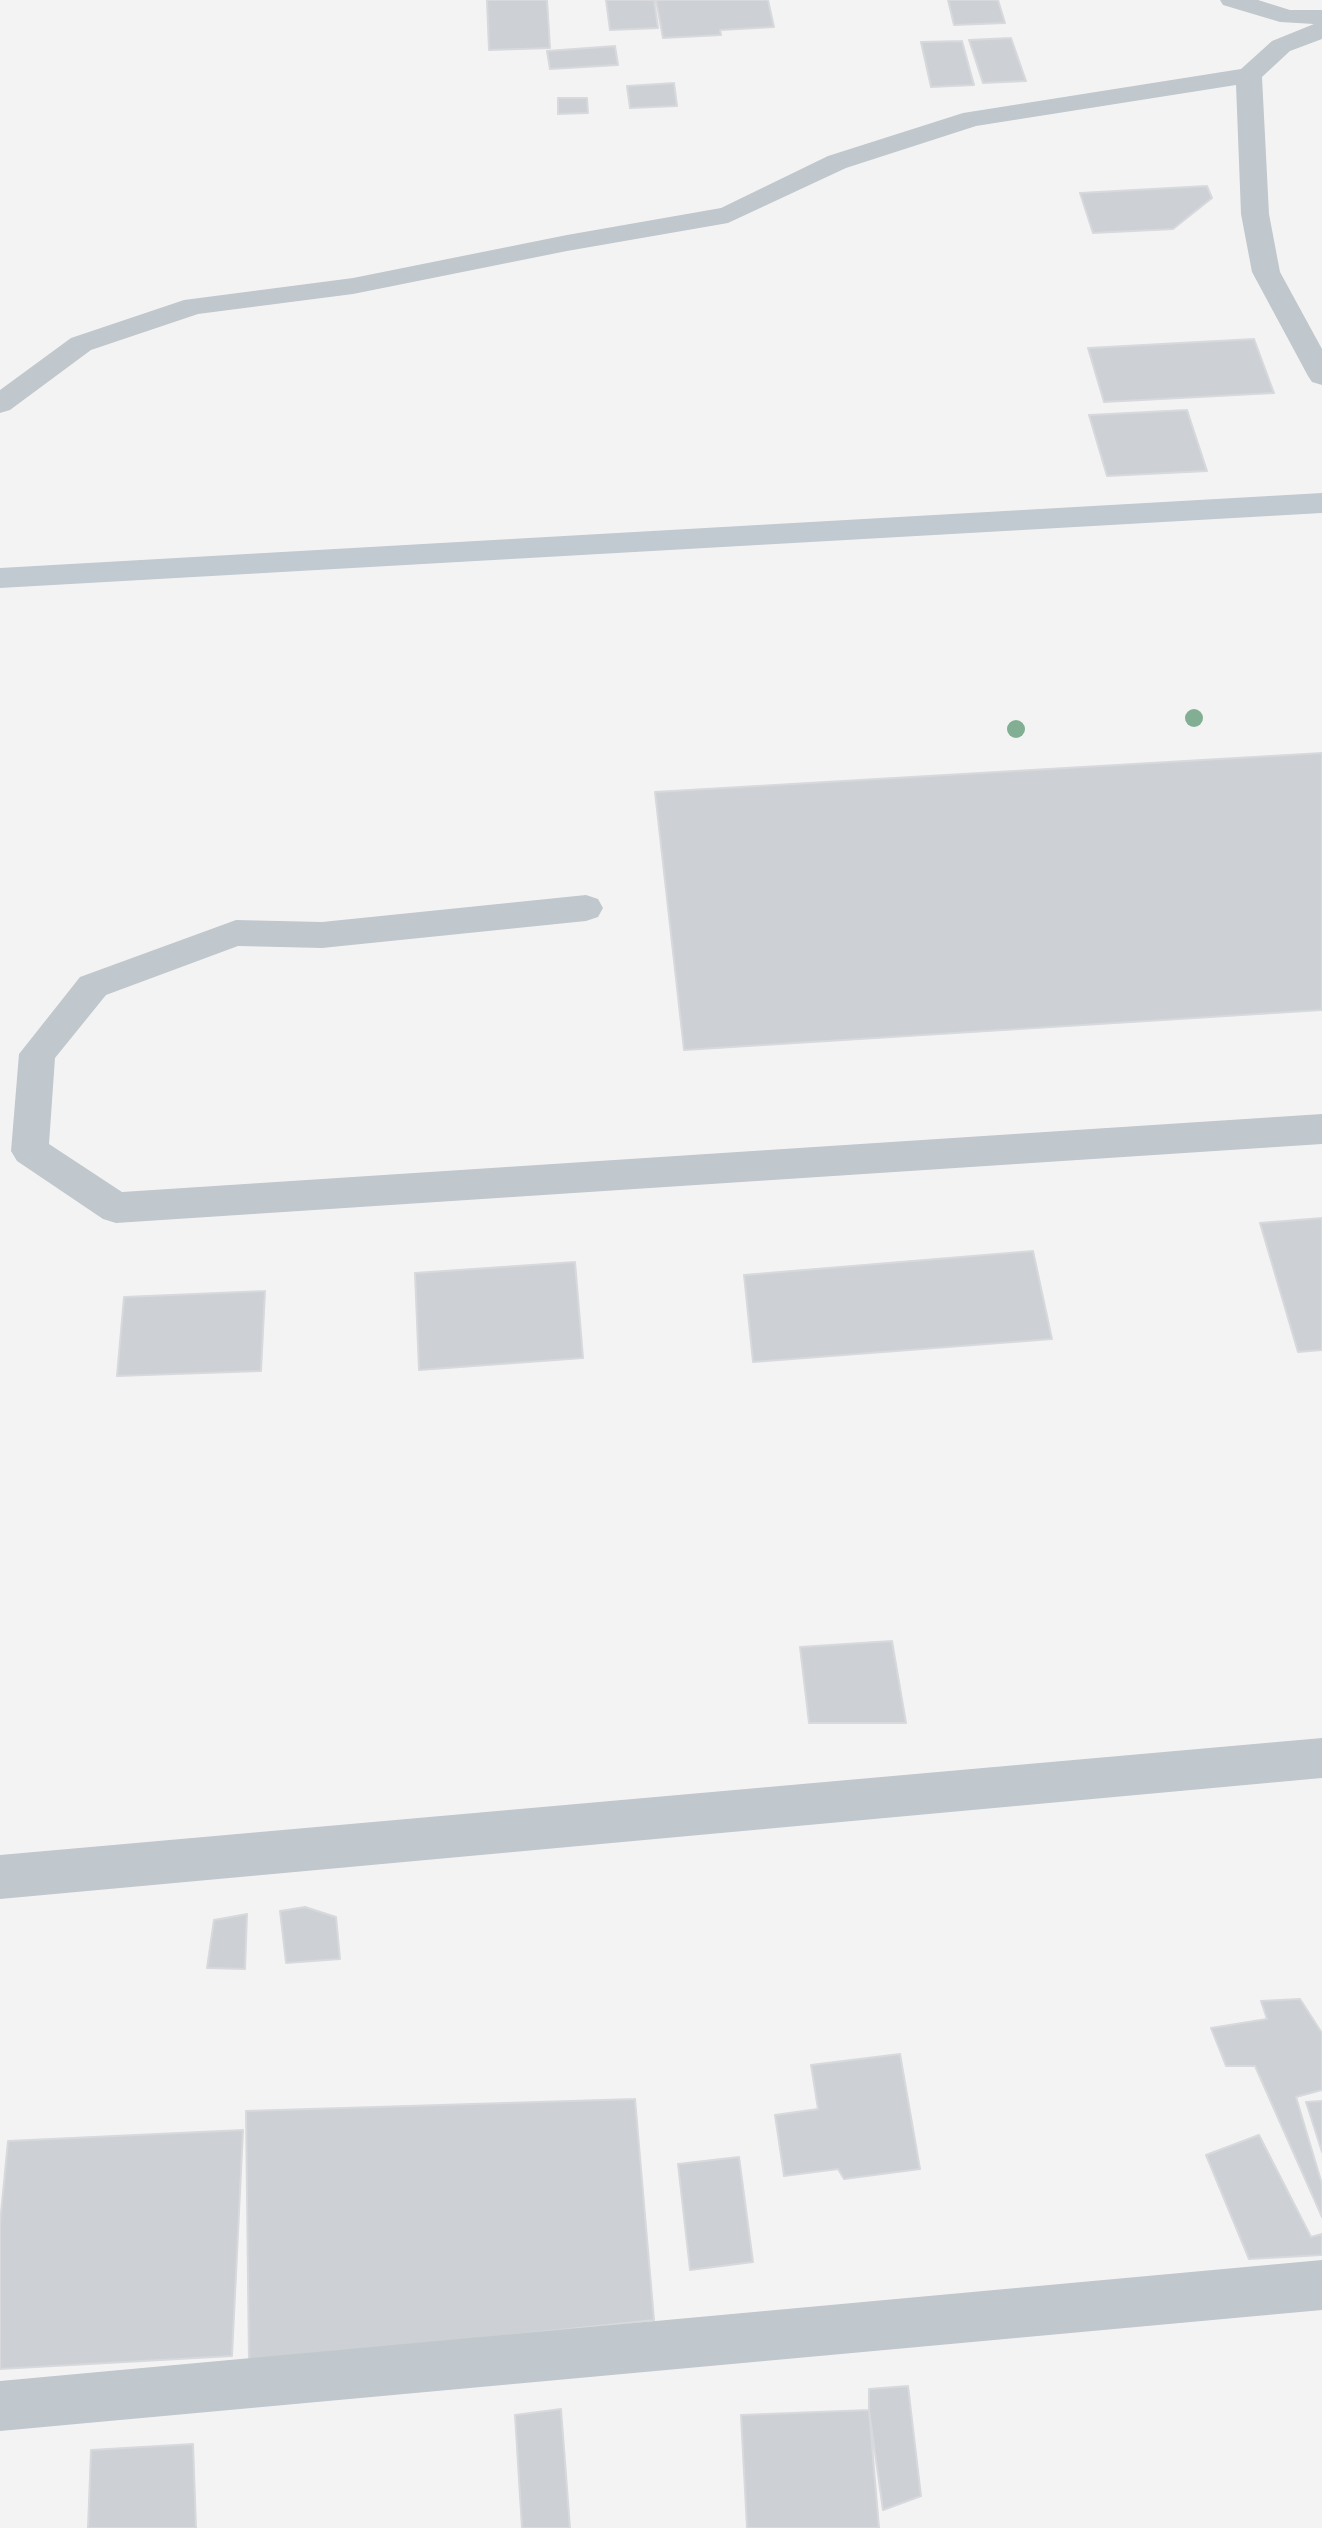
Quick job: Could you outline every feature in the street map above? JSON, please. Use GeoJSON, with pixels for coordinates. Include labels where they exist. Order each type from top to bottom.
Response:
{"type":"FeatureCollection","features":[{"type":"Feature","properties":{"kind":"street"},"geometry":{"type":"LineString","coordinates":[[1231,0],[1289,18],[1322,17]]}},
{"type":"Feature","properties":{"kind":"street"},"geometry":{"type":"LineString","coordinates":[[0,404],[81,344],[194,306],[353,286],[567,243],[728,215],[837,162],[972,118],[1115,98],[1249,75],[1281,46],[1322,30]]}},
{"type":"Feature","properties":{"kind":"street"},"geometry":{"type":"LineString","coordinates":[[1249,75],[1255,214],[1266,272],[1322,376]]}},
{"type":"Feature","properties":{"kind":"street"},"geometry":{"type":"LineString","coordinates":[[0,578],[1322,503]]}},
{"type":"Feature","properties":{"kind":"street"},"geometry":{"type":"LineString","coordinates":[[0,561],[88,575]]}},
{"type":"Feature","properties":{"kind":"street"},"geometry":{"type":"LineString","coordinates":[[586,908],[322,934],[236,933],[93,986],[37,1054],[30,1151],[116,1208],[1322,1129]]}},
{"type":"Feature","properties":{"kind":"street"},"geometry":{"type":"LineString","coordinates":[[0,1877],[1322,1758]]}},
{"type":"Feature","properties":{"kind":"street"},"geometry":{"type":"LineString","coordinates":[[0,2406],[1322,2285]]}},
{"type":"Feature","properties":{"kind":"building"},"geometry":{"type":"Polygon","coordinates":[[[487,0],[547,0],[550,48],[489,50],[487,0]]]}},
{"type":"Feature","properties":{"kind":"building"},"geometry":{"type":"Polygon","coordinates":[[[606,0],[654,0],[658,28],[610,30],[606,0]]]}},
{"type":"Feature","properties":{"kind":"building"},"geometry":{"type":"Polygon","coordinates":[[[656,0],[768,0],[774,27],[720,30],[721,35],[663,38],[656,0]]]}},
{"type":"Feature","properties":{"kind":"building"},"geometry":{"type":"Polygon","coordinates":[[[948,0],[998,0],[1005,23],[954,25],[948,0]]]}},
{"type":"Feature","properties":{"kind":"building"},"geometry":{"type":"Polygon","coordinates":[[[1011,38],[1026,81],[983,83],[969,40],[1011,38]]]}},
{"type":"Feature","properties":{"kind":"building"},"geometry":{"type":"Polygon","coordinates":[[[962,41],[974,85],[931,87],[921,42],[962,41]]]}},
{"type":"Feature","properties":{"kind":"building"},"geometry":{"type":"Polygon","coordinates":[[[615,46],[618,65],[550,69],[547,51],[615,46]]]}},
{"type":"Feature","properties":{"kind":"building"},"geometry":{"type":"Polygon","coordinates":[[[674,83],[677,106],[630,108],[627,86],[674,83]]]}},
{"type":"Feature","properties":{"kind":"building"},"geometry":{"type":"Polygon","coordinates":[[[558,98],[587,98],[588,113],[558,114],[558,98]]]}},
{"type":"Feature","properties":{"kind":"building"},"geometry":{"type":"Polygon","coordinates":[[[1207,186],[1212,198],[1173,229],[1093,233],[1080,193],[1207,186]]]}},
{"type":"Feature","properties":{"kind":"building"},"geometry":{"type":"Polygon","coordinates":[[[1254,339],[1274,393],[1104,402],[1088,348],[1254,339]]]}},
{"type":"Feature","properties":{"kind":"building"},"geometry":{"type":"Polygon","coordinates":[[[1187,410],[1207,471],[1107,476],[1089,415],[1187,410]]]}},
{"type":"Feature","properties":{"kind":"building"},"geometry":{"type":"Polygon","coordinates":[[[1322,753],[1322,1010],[684,1050],[655,792],[1322,753]]]}},
{"type":"Feature","properties":{"kind":"building"},"geometry":{"type":"Polygon","coordinates":[[[1322,1218],[1322,1350],[1298,1352],[1260,1223],[1322,1218]]]}},
{"type":"Feature","properties":{"kind":"building"},"geometry":{"type":"Polygon","coordinates":[[[1033,1251],[1052,1339],[753,1362],[744,1275],[1033,1251]]]}},
{"type":"Feature","properties":{"kind":"building"},"geometry":{"type":"Polygon","coordinates":[[[575,1262],[583,1358],[419,1370],[415,1273],[575,1262]]]}},
{"type":"Feature","properties":{"kind":"building"},"geometry":{"type":"Polygon","coordinates":[[[265,1291],[261,1371],[117,1376],[124,1297],[265,1291]]]}},
{"type":"Feature","properties":{"kind":"building"},"geometry":{"type":"Polygon","coordinates":[[[892,1641],[906,1723],[809,1723],[800,1647],[892,1641]]]}},
{"type":"Feature","properties":{"kind":"building"},"geometry":{"type":"Polygon","coordinates":[[[305,1907],[336,1917],[340,1959],[286,1963],[280,1911],[305,1907]]]}},
{"type":"Feature","properties":{"kind":"building"},"geometry":{"type":"Polygon","coordinates":[[[247,1914],[245,1969],[207,1968],[214,1920],[247,1914]]]}},
{"type":"Feature","properties":{"kind":"building"},"geometry":{"type":"Polygon","coordinates":[[[1300,1999],[1322,2033],[1322,2090],[1296,2097],[1322,2184],[1322,2217],[1255,2066],[1226,2066],[1211,2028],[1267,2019],[1261,2001],[1300,1999]]]}},
{"type":"Feature","properties":{"kind":"building"},"geometry":{"type":"Polygon","coordinates":[[[900,2054],[920,2169],[844,2179],[838,2169],[784,2176],[775,2115],[818,2109],[811,2065],[900,2054]]]}},
{"type":"Feature","properties":{"kind":"building"},"geometry":{"type":"Polygon","coordinates":[[[635,2099],[654,2320],[249,2363],[246,2111],[635,2099]]]}},
{"type":"Feature","properties":{"kind":"building"},"geometry":{"type":"Polygon","coordinates":[[[1322,2101],[1322,2152],[1306,2102],[1322,2101]]]}},
{"type":"Feature","properties":{"kind":"building"},"geometry":{"type":"Polygon","coordinates":[[[243,2130],[232,2356],[0,2369],[0,2223],[8,2141],[243,2130]]]}},
{"type":"Feature","properties":{"kind":"building"},"geometry":{"type":"Polygon","coordinates":[[[1259,2135],[1311,2237],[1322,2234],[1322,2255],[1249,2259],[1206,2155],[1259,2135]]]}},
{"type":"Feature","properties":{"kind":"building"},"geometry":{"type":"Polygon","coordinates":[[[739,2157],[753,2262],[690,2270],[678,2164],[739,2157]]]}},
{"type":"Feature","properties":{"kind":"building"},"geometry":{"type":"Polygon","coordinates":[[[908,2386],[921,2496],[883,2510],[869,2410],[869,2389],[908,2386]]]}},
{"type":"Feature","properties":{"kind":"building"},"geometry":{"type":"Polygon","coordinates":[[[561,2409],[570,2528],[522,2528],[515,2415],[561,2409]]]}},
{"type":"Feature","properties":{"kind":"building"},"geometry":{"type":"Polygon","coordinates":[[[869,2410],[879,2528],[747,2528],[741,2415],[869,2410]]]}},
{"type":"Feature","properties":{"kind":"building"},"geometry":{"type":"Polygon","coordinates":[[[193,2444],[196,2528],[88,2528],[91,2450],[193,2444]]]}}]}
